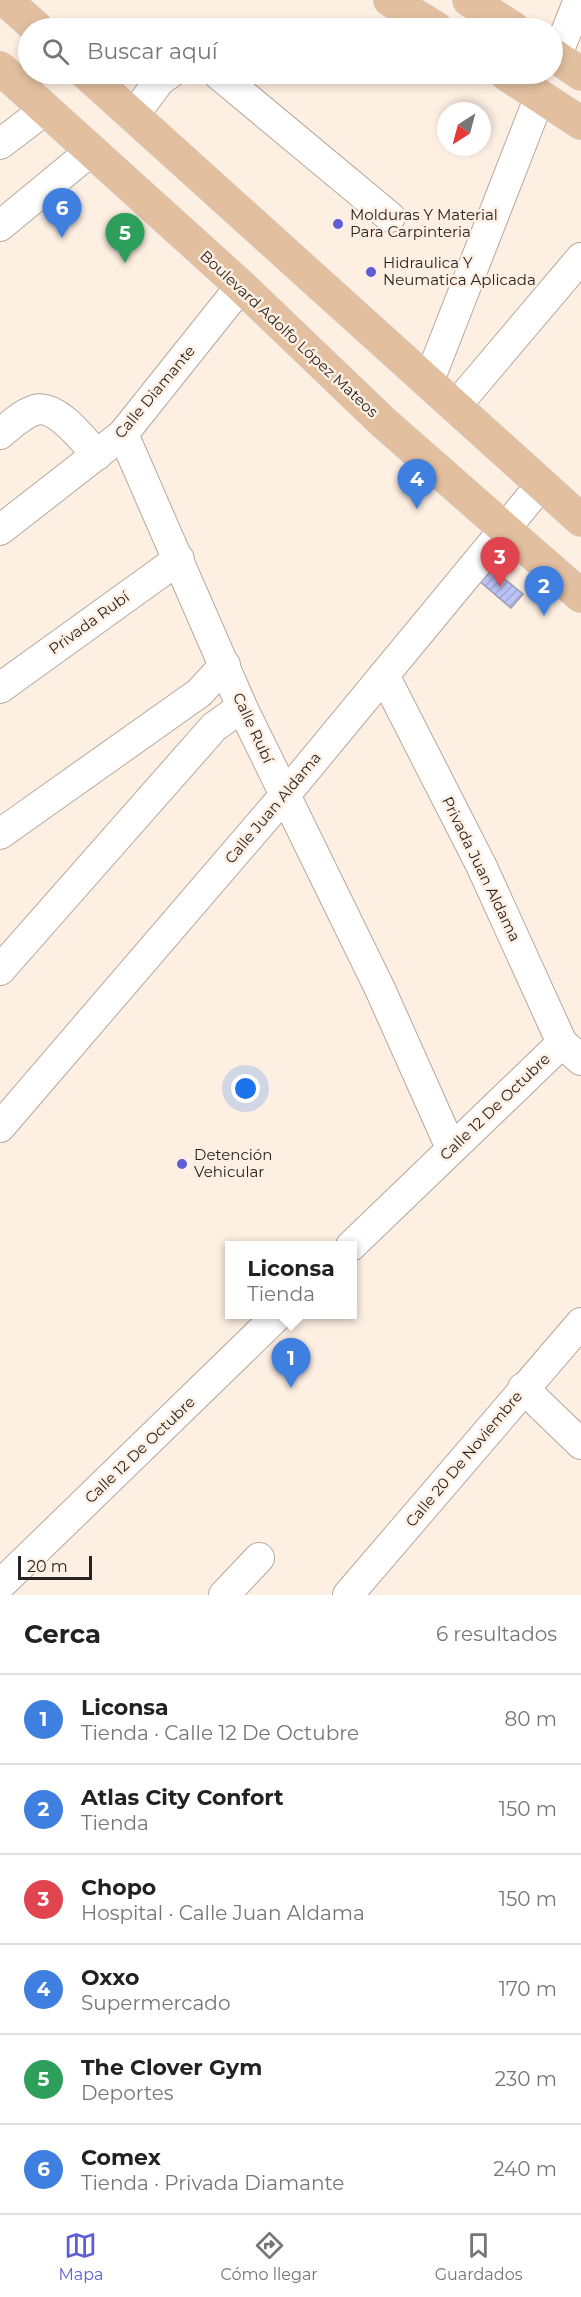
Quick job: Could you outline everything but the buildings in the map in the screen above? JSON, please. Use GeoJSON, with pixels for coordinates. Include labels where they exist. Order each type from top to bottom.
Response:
{"type":"FeatureCollection","features":[{"type":"Feature","properties":{"kind":"main road"},"geometry":{"type":"LineString","coordinates":[[5,0],[26,18]]}},
{"type":"Feature","properties":{"kind":"main road"},"geometry":{"type":"LineString","coordinates":[[390,0],[420,18]]}},
{"type":"Feature","properties":{"kind":"main road"},"geometry":{"type":"LineString","coordinates":[[469,0],[497,18]]}},
{"type":"Feature","properties":{"kind":"main road","name":"Boulevard Adolfo López Mateos"},"geometry":{"type":"LineString","coordinates":[[0,68],[241,286],[382,422],[581,596]]}},
{"type":"Feature","properties":{"kind":"main road"},"geometry":{"type":"LineString","coordinates":[[98,84],[581,520]]}},
{"type":"Feature","properties":{"kind":"main road"},"geometry":{"type":"LineString","coordinates":[[521,84],[581,123]]}},
{"type":"Feature","properties":{"kind":"street"},"geometry":{"type":"LineString","coordinates":[[563,62],[579,0]]}},
{"type":"Feature","properties":{"kind":"street"},"geometry":{"type":"LineString","coordinates":[[134,115],[157,84]]}},
{"type":"Feature","properties":{"kind":"street"},"geometry":{"type":"LineString","coordinates":[[230,84],[390,217]]}},
{"type":"Feature","properties":{"kind":"street"},"geometry":{"type":"LineString","coordinates":[[428,383],[540,96]]}},
{"type":"Feature","properties":{"kind":"street"},"geometry":{"type":"LineString","coordinates":[[0,144],[46,109]]}},
{"type":"Feature","properties":{"kind":"street"},"geometry":{"type":"LineString","coordinates":[[0,226],[92,150]]}},
{"type":"Feature","properties":{"kind":"street"},"geometry":{"type":"LineString","coordinates":[[455,407],[581,258]]}},
{"type":"Feature","properties":{"kind":"street","name":"Calle Diamante"},"geometry":{"type":"LineString","coordinates":[[0,530],[123,434],[241,286]]}},
{"type":"Feature","properties":{"kind":"street"},"geometry":{"type":"LineString","coordinates":[[0,434],[31,411],[40,409],[60,417],[97,455]]}},
{"type":"Feature","properties":{"kind":"street","name":"Calle Rubí"},"geometry":{"type":"LineString","coordinates":[[123,434],[242,708],[380,988],[451,1149]]}},
{"type":"Feature","properties":{"kind":"street","name":"Calle Juan Aldama"},"geometry":{"type":"LineString","coordinates":[[0,1127],[285,795],[541,484]]}},
{"type":"Feature","properties":{"kind":"street","name":"Privada Rubí"},"geometry":{"type":"LineString","coordinates":[[0,688],[179,559]]}},
{"type":"Feature","properties":{"kind":"street"},"geometry":{"type":"LineString","coordinates":[[0,834],[199,693],[225,665]]}},
{"type":"Feature","properties":{"kind":"street","name":"Privada Juan Aldama"},"geometry":{"type":"LineString","coordinates":[[384,675],[481,865],[572,1052]]}},
{"type":"Feature","properties":{"kind":"street"},"geometry":{"type":"LineString","coordinates":[[0,970],[214,727],[242,708]]}},
{"type":"Feature","properties":{"kind":"street","name":"Calle 12 De Octubre"},"geometry":{"type":"LineString","coordinates":[[355,1241],[451,1149],[572,1052]]}},
{"type":"Feature","properties":{"kind":"street","name":"Calle 12 De Octubre"},"geometry":{"type":"LineString","coordinates":[[0,1585],[274,1319]]}},
{"type":"Feature","properties":{"kind":"street","name":"Calle 20 De Noviembre"},"geometry":{"type":"LineString","coordinates":[[348,1595],[581,1323]]}},
{"type":"Feature","properties":{"kind":"street"},"geometry":{"type":"LineString","coordinates":[[523,1389],[581,1444]]}},
{"type":"Feature","properties":{"kind":"street"},"geometry":{"type":"LineString","coordinates":[[224,1595],[259,1558]]}},
{"type":"Feature","properties":{"kind":"place","name":"Molduras Y Material Para Carpinteria"},"geometry":{"type":"Point","coordinates":[338,224]}},
{"type":"Feature","properties":{"kind":"place","name":"Comex"},"geometry":{"type":"Point","coordinates":[62,238]}},
{"type":"Feature","properties":{"kind":"place","name":"The Clover Gym"},"geometry":{"type":"Point","coordinates":[125,263]}},
{"type":"Feature","properties":{"kind":"place","name":"Hidraulica Y Neumatica Aplicada"},"geometry":{"type":"Point","coordinates":[371,272]}},
{"type":"Feature","properties":{"kind":"place","name":"Oxxo"},"geometry":{"type":"Point","coordinates":[417,509]}},
{"type":"Feature","properties":{"kind":"place","name":"Chopo"},"geometry":{"type":"Point","coordinates":[500,587]}},
{"type":"Feature","properties":{"kind":"place","name":"Atlas City Confort"},"geometry":{"type":"Point","coordinates":[544,616]}},
{"type":"Feature","properties":{"kind":"place","name":"Detención Vehicular"},"geometry":{"type":"Point","coordinates":[182,1164]}},
{"type":"Feature","properties":{"kind":"place","name":"Liconsa"},"geometry":{"type":"Point","coordinates":[291,1388]}}]}
